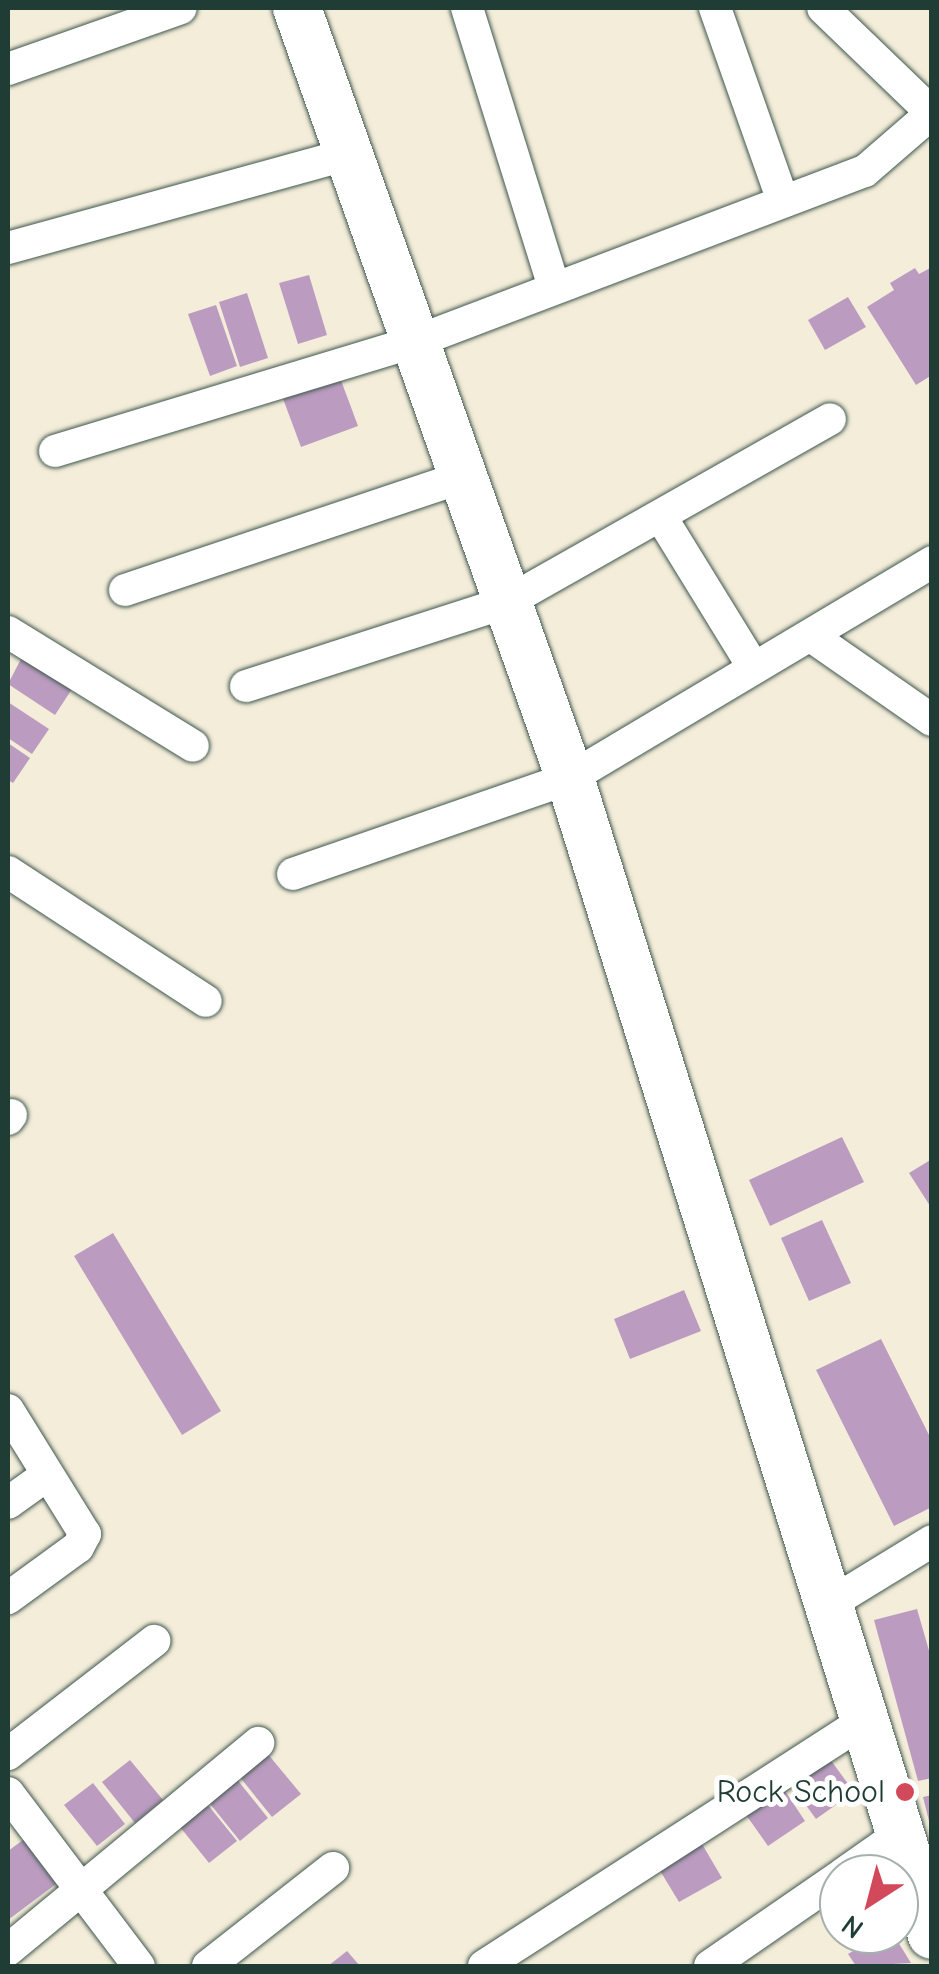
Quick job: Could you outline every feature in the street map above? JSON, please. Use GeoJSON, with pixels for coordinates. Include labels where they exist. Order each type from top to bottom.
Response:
{"type":"FeatureCollection","features":[{"type":"Feature","properties":{"kind":"street"},"geometry":{"type":"LineString","coordinates":[[8,69],[182,8]]}},
{"type":"Feature","properties":{"kind":"street"},"geometry":{"type":"LineString","coordinates":[[296,8],[352,153],[570,778],[932,1936]]}},
{"type":"Feature","properties":{"kind":"street"},"geometry":{"type":"LineString","coordinates":[[467,8],[554,287]]}},
{"type":"Feature","properties":{"kind":"street"},"geometry":{"type":"LineString","coordinates":[[715,8],[783,201]]}},
{"type":"Feature","properties":{"kind":"street"},"geometry":{"type":"LineString","coordinates":[[55,451],[417,341],[865,172],[926,126],[932,113],[823,8]]}},
{"type":"Feature","properties":{"kind":"street"},"geometry":{"type":"LineString","coordinates":[[8,248],[352,153]]}},
{"type":"Feature","properties":{"kind":"street"},"geometry":{"type":"LineString","coordinates":[[246,686],[507,602],[830,419]]}},
{"type":"Feature","properties":{"kind":"street"},"geometry":{"type":"LineString","coordinates":[[125,590],[462,477]]}},
{"type":"Feature","properties":{"kind":"street"},"geometry":{"type":"LineString","coordinates":[[662,517],[754,668]]}},
{"type":"Feature","properties":{"kind":"street"},"geometry":{"type":"LineString","coordinates":[[292,874],[570,778],[932,562]]}},
{"type":"Feature","properties":{"kind":"street"},"geometry":{"type":"LineString","coordinates":[[8,632],[193,746]]}},
{"type":"Feature","properties":{"kind":"street"},"geometry":{"type":"LineString","coordinates":[[811,636],[932,720]]}},
{"type":"Feature","properties":{"kind":"street"},"geometry":{"type":"LineString","coordinates":[[8,872],[206,1001]]}},
{"type":"Feature","properties":{"kind":"street"},"geometry":{"type":"LineString","coordinates":[[8,1410],[84,1541],[8,1598]]}},
{"type":"Feature","properties":{"kind":"street"},"geometry":{"type":"LineString","coordinates":[[8,1502],[48,1475]]}},
{"type":"Feature","properties":{"kind":"street"},"geometry":{"type":"LineString","coordinates":[[826,1606],[932,1541]]}},
{"type":"Feature","properties":{"kind":"street"},"geometry":{"type":"LineString","coordinates":[[8,1754],[154,1641]]}},
{"type":"Feature","properties":{"kind":"street"},"geometry":{"type":"LineString","coordinates":[[484,1966],[526,1955],[862,1722]]}},
{"type":"Feature","properties":{"kind":"street"},"geometry":{"type":"LineString","coordinates":[[8,1950],[83,1893],[258,1743]]}},
{"type":"Feature","properties":{"kind":"street"},"geometry":{"type":"LineString","coordinates":[[8,1793],[139,1966]]}},
{"type":"Feature","properties":{"kind":"street"},"geometry":{"type":"LineString","coordinates":[[872,1854],[900,1834]]}},
{"type":"Feature","properties":{"kind":"street"},"geometry":{"type":"LineString","coordinates":[[208,1966],[333,1868]]}},
{"type":"Feature","properties":{"kind":"street"},"geometry":{"type":"LineString","coordinates":[[729,1961],[819,1893]]}},
{"type":"Feature","properties":{"kind":"building"},"geometry":{"type":"Polygon","coordinates":[[[932,267],[932,375],[916,385],[867,307],[894,290],[890,283],[915,268],[919,274],[932,267]]]}},
{"type":"Feature","properties":{"kind":"building"},"geometry":{"type":"Polygon","coordinates":[[[309,275],[327,335],[298,344],[279,283],[309,275]]]}},
{"type":"Feature","properties":{"kind":"building"},"geometry":{"type":"Polygon","coordinates":[[[247,293],[268,358],[240,367],[219,302],[247,293]]]}},
{"type":"Feature","properties":{"kind":"building"},"geometry":{"type":"Polygon","coordinates":[[[848,297],[866,327],[825,350],[808,320],[848,297]]]}},
{"type":"Feature","properties":{"kind":"building"},"geometry":{"type":"Polygon","coordinates":[[[216,305],[237,366],[210,376],[188,314],[216,305]]]}},
{"type":"Feature","properties":{"kind":"building"},"geometry":{"type":"Polygon","coordinates":[[[339,375],[358,426],[301,447],[282,396],[339,375]]]}},
{"type":"Feature","properties":{"kind":"building"},"geometry":{"type":"Polygon","coordinates":[[[22,657],[72,689],[55,715],[8,684],[22,657]]]}},
{"type":"Feature","properties":{"kind":"building"},"geometry":{"type":"Polygon","coordinates":[[[8,702],[49,729],[32,754],[8,738],[8,702]]]}},
{"type":"Feature","properties":{"kind":"building"},"geometry":{"type":"Polygon","coordinates":[[[8,743],[30,758],[13,783],[8,780],[8,743]]]}},
{"type":"Feature","properties":{"kind":"building"},"geometry":{"type":"Polygon","coordinates":[[[842,1137],[864,1182],[770,1226],[749,1180],[842,1137]]]}},
{"type":"Feature","properties":{"kind":"building"},"geometry":{"type":"Polygon","coordinates":[[[932,1159],[932,1209],[909,1173],[932,1159]]]}},
{"type":"Feature","properties":{"kind":"building"},"geometry":{"type":"Polygon","coordinates":[[[822,1220],[851,1283],[809,1301],[781,1238],[822,1220]]]}},
{"type":"Feature","properties":{"kind":"building"},"geometry":{"type":"Polygon","coordinates":[[[113,1233],[221,1411],[182,1435],[74,1256],[113,1233]]]}},
{"type":"Feature","properties":{"kind":"building"},"geometry":{"type":"Polygon","coordinates":[[[684,1290],[701,1331],[630,1359],[614,1319],[684,1290]]]}},
{"type":"Feature","properties":{"kind":"building"},"geometry":{"type":"Polygon","coordinates":[[[881,1339],[932,1441],[932,1507],[894,1526],[816,1370],[881,1339]]]}},
{"type":"Feature","properties":{"kind":"building"},"geometry":{"type":"Polygon","coordinates":[[[917,1609],[932,1661],[932,1778],[918,1781],[874,1620],[917,1609]]]}},
{"type":"Feature","properties":{"kind":"building"},"geometry":{"type":"Polygon","coordinates":[[[267,1753],[301,1794],[272,1817],[239,1776],[267,1753]]]}},
{"type":"Feature","properties":{"kind":"building"},"geometry":{"type":"Polygon","coordinates":[[[827,1755],[854,1792],[816,1819],[789,1782],[827,1755]]]}},
{"type":"Feature","properties":{"kind":"building"},"geometry":{"type":"Polygon","coordinates":[[[130,1760],[163,1800],[135,1823],[102,1782],[130,1760]]]}},
{"type":"Feature","properties":{"kind":"building"},"geometry":{"type":"Polygon","coordinates":[[[235,1777],[268,1818],[240,1841],[207,1800],[235,1777]]]}},
{"type":"Feature","properties":{"kind":"building"},"geometry":{"type":"Polygon","coordinates":[[[777,1779],[805,1821],[768,1846],[739,1805],[777,1779]]]}},
{"type":"Feature","properties":{"kind":"building"},"geometry":{"type":"Polygon","coordinates":[[[93,1783],[125,1824],[97,1846],[64,1805],[93,1783]]]}},
{"type":"Feature","properties":{"kind":"building"},"geometry":{"type":"Polygon","coordinates":[[[932,1795],[932,1824],[930,1825],[923,1797],[932,1795]]]}},
{"type":"Feature","properties":{"kind":"building"},"geometry":{"type":"Polygon","coordinates":[[[204,1800],[237,1841],[209,1863],[176,1822],[204,1800]]]}},
{"type":"Feature","properties":{"kind":"building"},"geometry":{"type":"Polygon","coordinates":[[[23,1840],[56,1884],[8,1920],[8,1851],[23,1840]]]}},
{"type":"Feature","properties":{"kind":"building"},"geometry":{"type":"Polygon","coordinates":[[[702,1844],[722,1878],[679,1902],[659,1869],[702,1844]]]}},
{"type":"Feature","properties":{"kind":"building"},"geometry":{"type":"Polygon","coordinates":[[[347,1951],[360,1966],[328,1966],[347,1951]]]}},
{"type":"Feature","properties":{"kind":"building"},"geometry":{"type":"Polygon","coordinates":[[[848,1954],[905,1954],[911,1963],[856,1966],[848,1954]]]}},
{"type":"Feature","properties":{"kind":"place","name":"Rock School"},"geometry":{"type":"Point","coordinates":[905,1792]}}]}
